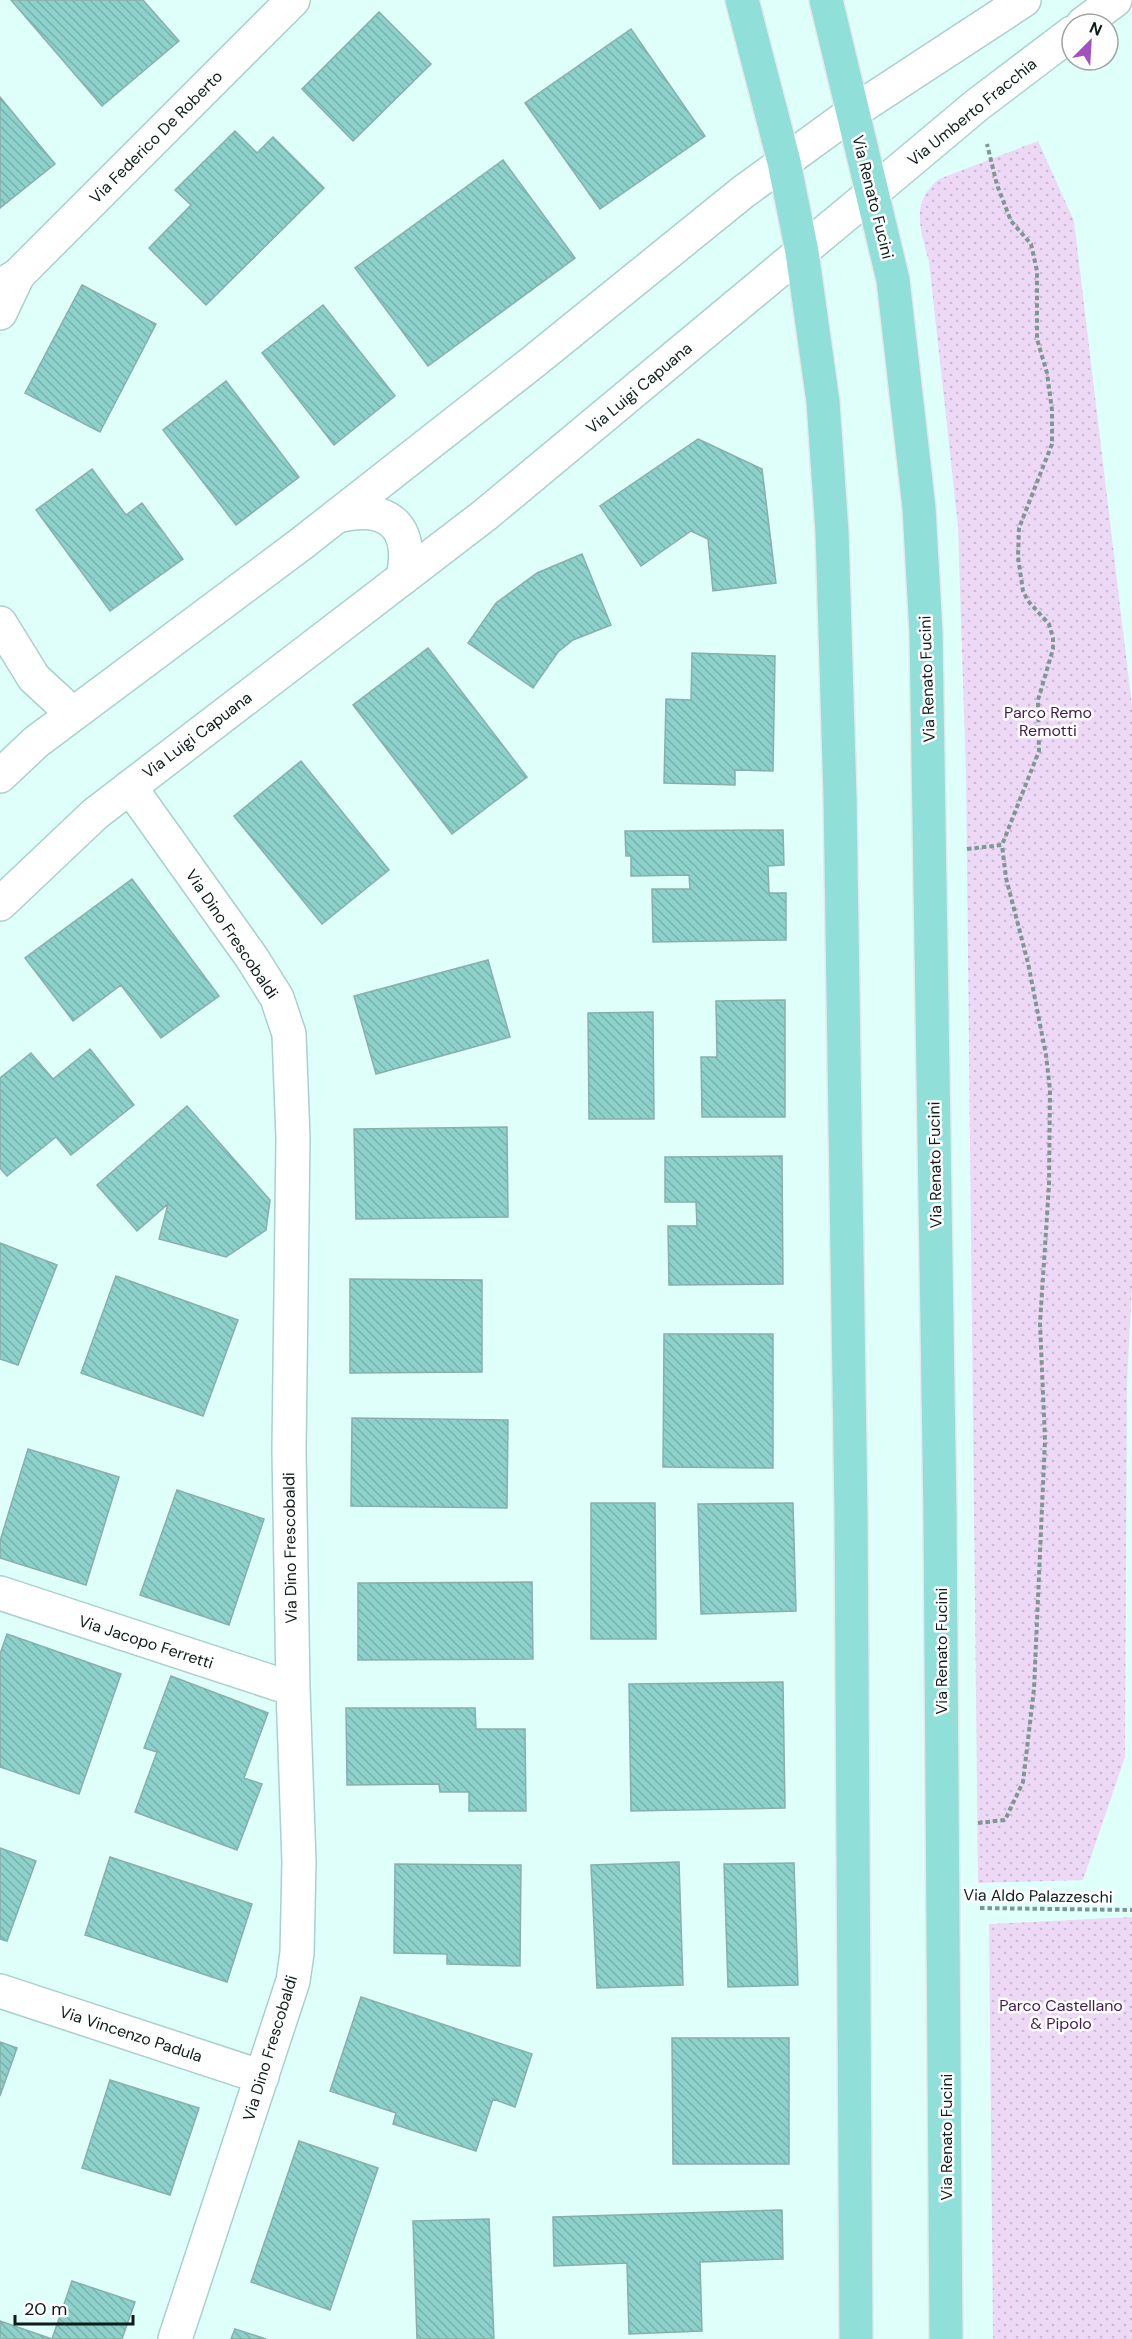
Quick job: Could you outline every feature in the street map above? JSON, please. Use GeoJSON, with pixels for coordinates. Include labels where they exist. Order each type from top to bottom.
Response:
{"type":"FeatureCollection","features":[{"type":"Feature","properties":{"kind":"main road"},"geometry":{"type":"LineString","coordinates":[[742,0],[784,162],[802,252],[823,402],[832,532],[840,796],[851,1513],[856,2339]]}},
{"type":"Feature","properties":{"kind":"main road","name":"Via Renato Fucini"},"geometry":{"type":"LineString","coordinates":[[826,0],[893,280],[919,508],[926,633],[944,1907],[946,2339]]}},
{"type":"Feature","properties":{"kind":"street","name":"Via Federico De Roberto"},"geometry":{"type":"LineString","coordinates":[[9,281],[294,0]]}},
{"type":"Feature","properties":{"kind":"street"},"geometry":{"type":"LineString","coordinates":[[0,776],[36,742],[337,516],[533,362],[743,192],[853,112],[1024,0]]}},
{"type":"Feature","properties":{"kind":"street"},"geometry":{"type":"LineString","coordinates":[[1099,12],[1115,0]]}},
{"type":"Feature","properties":{"kind":"street","name":"Via Umberto Fracchia"},"geometry":{"type":"LineString","coordinates":[[872,193],[977,105],[1060,42]]}},
{"type":"Feature","properties":{"kind":"street","name":"Via Luigi Capuana"},"geometry":{"type":"LineString","coordinates":[[0,904],[94,814],[485,515],[872,193]]}},
{"type":"Feature","properties":{"kind":"street"},"geometry":{"type":"LineString","coordinates":[[0,314],[9,281]]}},
{"type":"Feature","properties":{"kind":"street"},"geometry":{"type":"LineString","coordinates":[[337,516],[364,511],[382,516],[395,525],[403,536],[406,551],[403,578]]}},
{"type":"Feature","properties":{"kind":"street"},"geometry":{"type":"LineString","coordinates":[[0,623],[34,678],[73,714]]}},
{"type":"Feature","properties":{"kind":"street","name":"Via Dino Frescobaldi"},"geometry":{"type":"LineString","coordinates":[[130,787],[252,958],[277,998],[289,1034],[293,1138],[289,1450],[293,1689],[299,1862],[297,1953],[293,1981],[175,2339]]}},
{"type":"Feature","properties":{"kind":"street","name":"Via Jacopo Ferretti"},"geometry":{"type":"LineString","coordinates":[[0,1593],[293,1689]]}},
{"type":"Feature","properties":{"kind":"street","name":"Via Vincenzo Padula"},"geometry":{"type":"LineString","coordinates":[[0,1991],[262,2077]]}},
{"type":"Feature","properties":{"kind":"path"},"geometry":{"type":"LineString","coordinates":[[943,1828],[1005,1820],[1023,1782],[1034,1689],[1045,1440],[1040,1323],[1049,1185],[1050,1090],[1042,1032],[1028,963],[1006,878],[1002,845],[1039,750],[1038,700],[1053,649],[1049,624],[1028,601],[1023,591],[1018,557],[1019,528],[1052,444],[1052,410],[1047,373],[1037,339],[1037,272],[1031,244],[1011,222],[998,185],[977,105]]}},
{"type":"Feature","properties":{"kind":"path"},"geometry":{"type":"LineString","coordinates":[[930,853],[1002,845]]}},
{"type":"Feature","properties":{"kind":"path","name":"Via Aldo Palazzeschi"},"geometry":{"type":"LineString","coordinates":[[944,1907],[1132,1910]]}},
{"type":"Feature","properties":{"kind":"green space","name":"Parco Remo Remotti"},"geometry":{"type":"Polygon","coordinates":[[[1038,141],[1074,221],[1132,706],[1132,1286],[1127,1383],[1125,1757],[1083,1880],[978,1883],[966,777],[958,526],[929,262],[920,217],[924,198],[939,179],[1038,141]]]}},
{"type":"Feature","properties":{"kind":"green space","name":"Parco Castellano & Pipolo"},"geometry":{"type":"Polygon","coordinates":[[[1132,1917],[1132,2339],[993,2339],[989,1924],[1132,1917]]]}},
{"type":"Feature","properties":{"kind":"building"},"geometry":{"type":"Polygon","coordinates":[[[11,0],[143,0],[179,41],[102,106],[11,0]]]}},
{"type":"Feature","properties":{"kind":"building"},"geometry":{"type":"Polygon","coordinates":[[[379,12],[431,64],[353,141],[302,89],[379,12]]]}},
{"type":"Feature","properties":{"kind":"building"},"geometry":{"type":"Polygon","coordinates":[[[631,29],[705,136],[600,209],[525,103],[631,29]]]}},
{"type":"Feature","properties":{"kind":"building"},"geometry":{"type":"Polygon","coordinates":[[[0,97],[55,164],[0,208],[0,97]]]}},
{"type":"Feature","properties":{"kind":"building"},"geometry":{"type":"Polygon","coordinates":[[[235,131],[257,153],[273,137],[324,188],[206,305],[149,248],[191,205],[175,190],[235,131]]]}},
{"type":"Feature","properties":{"kind":"building"},"geometry":{"type":"Polygon","coordinates":[[[503,160],[575,258],[428,366],[355,268],[503,160]]]}},
{"type":"Feature","properties":{"kind":"building"},"geometry":{"type":"Polygon","coordinates":[[[82,285],[156,324],[100,432],[25,393],[82,285]]]}},
{"type":"Feature","properties":{"kind":"building"},"geometry":{"type":"Polygon","coordinates":[[[323,305],[395,396],[334,445],[262,353],[323,305]]]}},
{"type":"Feature","properties":{"kind":"building"},"geometry":{"type":"Polygon","coordinates":[[[226,381],[299,477],[236,525],[163,430],[226,381]]]}},
{"type":"Feature","properties":{"kind":"building"},"geometry":{"type":"Polygon","coordinates":[[[698,439],[762,469],[776,583],[713,591],[708,539],[691,531],[641,566],[600,506],[698,439]]]}},
{"type":"Feature","properties":{"kind":"building"},"geometry":{"type":"Polygon","coordinates":[[[92,469],[126,515],[142,503],[183,559],[110,611],[36,510],[92,469]]]}},
{"type":"Feature","properties":{"kind":"building"},"geometry":{"type":"Polygon","coordinates":[[[582,554],[611,625],[573,640],[558,652],[533,688],[468,643],[496,603],[537,573],[582,554]]]}},
{"type":"Feature","properties":{"kind":"building"},"geometry":{"type":"Polygon","coordinates":[[[428,648],[527,777],[452,834],[353,705],[428,648]]]}},
{"type":"Feature","properties":{"kind":"building"},"geometry":{"type":"Polygon","coordinates":[[[692,653],[775,656],[773,771],[735,770],[735,785],[664,783],[666,699],[691,700],[692,653]]]}},
{"type":"Feature","properties":{"kind":"building"},"geometry":{"type":"Polygon","coordinates":[[[301,761],[389,870],[322,924],[234,816],[301,761]]]}},
{"type":"Feature","properties":{"kind":"building"},"geometry":{"type":"Polygon","coordinates":[[[783,830],[784,865],[768,866],[769,893],[786,893],[786,940],[653,942],[652,889],[690,889],[689,875],[631,876],[631,856],[626,856],[625,831],[783,830]]]}},
{"type":"Feature","properties":{"kind":"building"},"geometry":{"type":"Polygon","coordinates":[[[132,879],[219,996],[161,1038],[121,985],[73,1021],[25,958],[132,879]]]}},
{"type":"Feature","properties":{"kind":"building"},"geometry":{"type":"Polygon","coordinates":[[[488,960],[510,1037],[376,1074],[354,996],[488,960]]]}},
{"type":"Feature","properties":{"kind":"building"},"geometry":{"type":"Polygon","coordinates":[[[785,1000],[785,1117],[702,1117],[701,1057],[717,1057],[716,1001],[785,1000]]]}},
{"type":"Feature","properties":{"kind":"building"},"geometry":{"type":"Polygon","coordinates":[[[653,1012],[654,1119],[589,1119],[588,1013],[653,1012]]]}},
{"type":"Feature","properties":{"kind":"building"},"geometry":{"type":"Polygon","coordinates":[[[90,1049],[134,1105],[71,1155],[56,1137],[7,1176],[0,1168],[0,1078],[31,1053],[53,1079],[90,1049]]]}},
{"type":"Feature","properties":{"kind":"building"},"geometry":{"type":"Polygon","coordinates":[[[187,1106],[270,1200],[266,1230],[226,1257],[159,1239],[168,1204],[137,1231],[97,1185],[187,1106]]]}},
{"type":"Feature","properties":{"kind":"building"},"geometry":{"type":"Polygon","coordinates":[[[507,1127],[508,1217],[356,1219],[354,1129],[507,1127]]]}},
{"type":"Feature","properties":{"kind":"building"},"geometry":{"type":"Polygon","coordinates":[[[782,1156],[783,1284],[669,1285],[668,1226],[697,1226],[696,1202],[665,1202],[665,1157],[782,1156]]]}},
{"type":"Feature","properties":{"kind":"building"},"geometry":{"type":"Polygon","coordinates":[[[0,1243],[57,1265],[18,1365],[0,1359],[0,1243]]]}},
{"type":"Feature","properties":{"kind":"building"},"geometry":{"type":"Polygon","coordinates":[[[116,1276],[238,1320],[203,1416],[81,1373],[116,1276]]]}},
{"type":"Feature","properties":{"kind":"building"},"geometry":{"type":"Polygon","coordinates":[[[350,1279],[482,1280],[482,1372],[350,1373],[350,1279]]]}},
{"type":"Feature","properties":{"kind":"building"},"geometry":{"type":"Polygon","coordinates":[[[664,1334],[773,1334],[773,1468],[663,1467],[664,1334]]]}},
{"type":"Feature","properties":{"kind":"building"},"geometry":{"type":"Polygon","coordinates":[[[352,1418],[508,1420],[507,1508],[351,1506],[352,1418]]]}},
{"type":"Feature","properties":{"kind":"building"},"geometry":{"type":"Polygon","coordinates":[[[28,1449],[119,1477],[86,1585],[0,1558],[0,1541],[28,1449]]]}},
{"type":"Feature","properties":{"kind":"building"},"geometry":{"type":"Polygon","coordinates":[[[177,1490],[264,1519],[229,1625],[140,1595],[177,1490]]]}},
{"type":"Feature","properties":{"kind":"building"},"geometry":{"type":"Polygon","coordinates":[[[591,1503],[655,1503],[656,1639],[591,1639],[591,1503]]]}},
{"type":"Feature","properties":{"kind":"building"},"geometry":{"type":"Polygon","coordinates":[[[793,1503],[796,1611],[701,1614],[698,1504],[793,1503]]]}},
{"type":"Feature","properties":{"kind":"building"},"geometry":{"type":"Polygon","coordinates":[[[532,1582],[533,1659],[358,1660],[358,1583],[532,1582]]]}},
{"type":"Feature","properties":{"kind":"building"},"geometry":{"type":"Polygon","coordinates":[[[7,1634],[121,1674],[79,1794],[0,1767],[0,1654],[7,1634]]]}},
{"type":"Feature","properties":{"kind":"building"},"geometry":{"type":"Polygon","coordinates":[[[171,1676],[268,1713],[244,1778],[262,1784],[237,1850],[135,1812],[157,1752],[144,1748],[171,1676]]]}},
{"type":"Feature","properties":{"kind":"building"},"geometry":{"type":"Polygon","coordinates":[[[783,1682],[785,1808],[631,1811],[629,1684],[783,1682]]]}},
{"type":"Feature","properties":{"kind":"building"},"geometry":{"type":"Polygon","coordinates":[[[346,1708],[475,1708],[476,1729],[525,1729],[526,1811],[469,1811],[469,1792],[440,1792],[439,1784],[347,1785],[346,1708]]]}},
{"type":"Feature","properties":{"kind":"building"},"geometry":{"type":"Polygon","coordinates":[[[0,1848],[36,1861],[7,1941],[0,1939],[0,1848]]]}},
{"type":"Feature","properties":{"kind":"building"},"geometry":{"type":"Polygon","coordinates":[[[110,1857],[252,1904],[227,1982],[85,1935],[110,1857]]]}},
{"type":"Feature","properties":{"kind":"building"},"geometry":{"type":"Polygon","coordinates":[[[679,1862],[683,1985],[597,1988],[591,1865],[679,1862]]]}},
{"type":"Feature","properties":{"kind":"building"},"geometry":{"type":"Polygon","coordinates":[[[794,1863],[798,1985],[728,1987],[724,1864],[794,1863]]]}},
{"type":"Feature","properties":{"kind":"building"},"geometry":{"type":"Polygon","coordinates":[[[395,1864],[521,1865],[520,1966],[447,1964],[447,1954],[394,1953],[395,1864]]]}},
{"type":"Feature","properties":{"kind":"building"},"geometry":{"type":"Polygon","coordinates":[[[361,1997],[532,2054],[515,2107],[493,2099],[476,2151],[393,2124],[396,2113],[330,2091],[361,1997]]]}},
{"type":"Feature","properties":{"kind":"building"},"geometry":{"type":"Polygon","coordinates":[[[672,2038],[789,2038],[789,2164],[673,2164],[672,2038]]]}},
{"type":"Feature","properties":{"kind":"building"},"geometry":{"type":"Polygon","coordinates":[[[0,2042],[17,2048],[0,2096],[0,2042]]]}},
{"type":"Feature","properties":{"kind":"building"},"geometry":{"type":"Polygon","coordinates":[[[110,2080],[199,2108],[170,2195],[82,2168],[110,2080]]]}},
{"type":"Feature","properties":{"kind":"building"},"geometry":{"type":"Polygon","coordinates":[[[299,2141],[378,2168],[330,2310],[251,2282],[299,2141]]]}},
{"type":"Feature","properties":{"kind":"building"},"geometry":{"type":"Polygon","coordinates":[[[782,2210],[783,2259],[700,2262],[702,2331],[629,2334],[627,2263],[554,2266],[553,2217],[782,2210]]]}},
{"type":"Feature","properties":{"kind":"building"},"geometry":{"type":"Polygon","coordinates":[[[489,2219],[494,2339],[417,2339],[413,2221],[489,2219]]]}},
{"type":"Feature","properties":{"kind":"building"},"geometry":{"type":"Polygon","coordinates":[[[72,2281],[135,2302],[122,2339],[52,2339],[72,2281]]]}},
{"type":"Feature","properties":{"kind":"building"},"geometry":{"type":"Polygon","coordinates":[[[0,2321],[52,2339],[0,2339],[0,2321]]]}},
{"type":"Feature","properties":{"kind":"building"},"geometry":{"type":"Polygon","coordinates":[[[235,2329],[266,2339],[231,2339],[235,2329]]]}}]}
